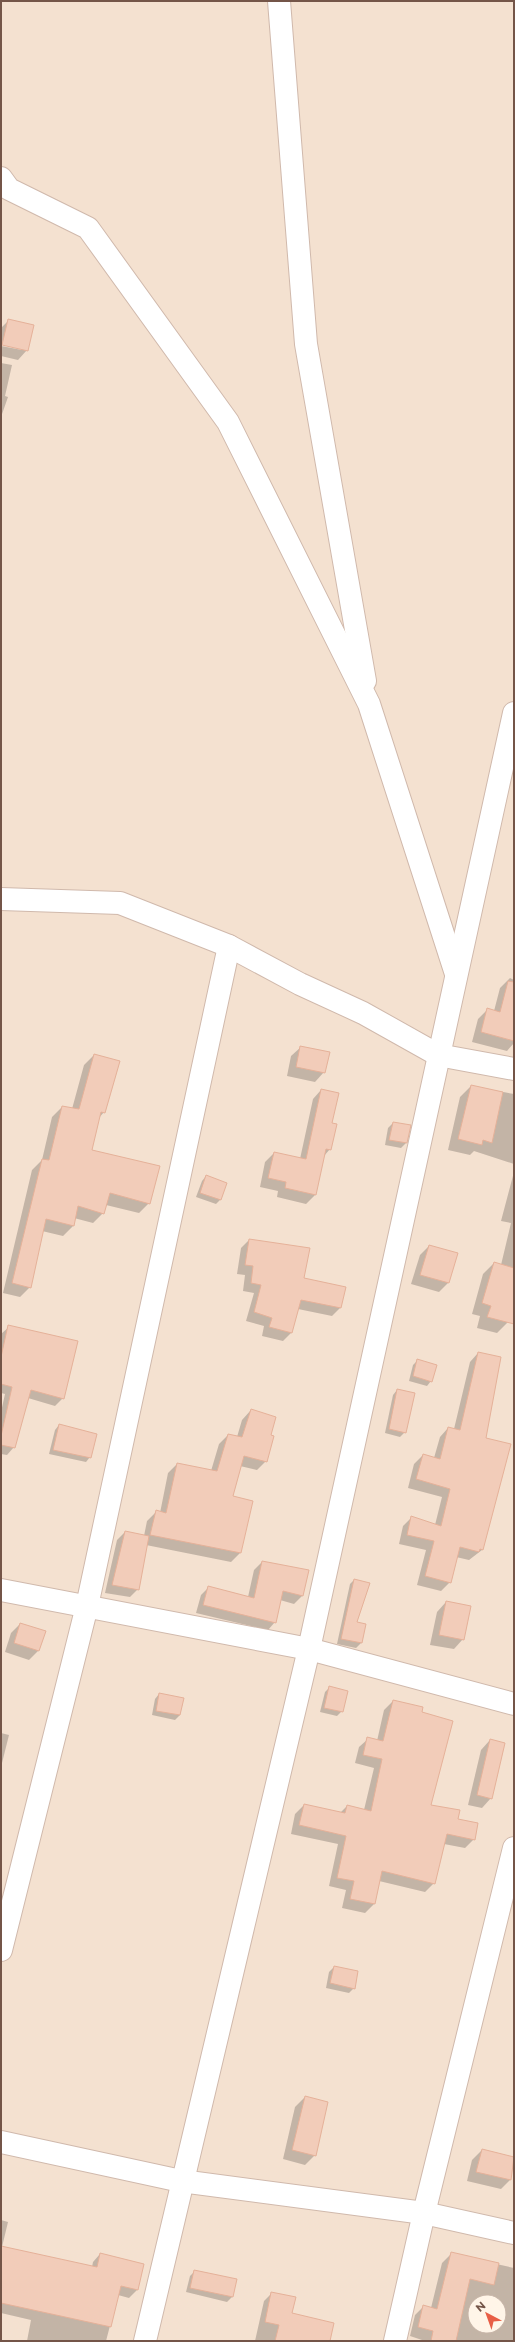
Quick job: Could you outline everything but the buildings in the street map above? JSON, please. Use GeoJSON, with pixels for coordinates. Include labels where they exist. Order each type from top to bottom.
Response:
{"type":"FeatureCollection","features":[{"type":"Feature","properties":{"kind":"street"},"geometry":{"type":"LineString","coordinates":[[279,1],[306,344],[369,704],[456,976]]}},
{"type":"Feature","properties":{"kind":"street"},"geometry":{"type":"LineString","coordinates":[[1,178],[9,189],[88,228],[228,422],[369,704]]}},
{"type":"Feature","properties":{"kind":"street"},"geometry":{"type":"LineString","coordinates":[[145,2341],[181,2181],[309,1649],[514,713]]}},
{"type":"Feature","properties":{"kind":"street"},"geometry":{"type":"LineString","coordinates":[[1,899],[120,903],[229,946],[300,984],[363,1013],[438,1055],[514,1069]]}},
{"type":"Feature","properties":{"kind":"street"},"geometry":{"type":"LineString","coordinates":[[1,1950],[87,1606],[229,946]]}},
{"type":"Feature","properties":{"kind":"street"},"geometry":{"type":"LineString","coordinates":[[1,1590],[309,1649],[514,1704]]}},
{"type":"Feature","properties":{"kind":"street"},"geometry":{"type":"LineString","coordinates":[[395,2341],[424,2214],[514,1848]]}},
{"type":"Feature","properties":{"kind":"street"},"geometry":{"type":"LineString","coordinates":[[1,2142],[181,2181],[424,2214],[514,2233]]}},
{"type":"Feature","properties":{"kind":"shaded area"},"geometry":{"type":"Polygon","coordinates":[[[1,1],[514,1],[514,2341],[1,2341],[1,1]]]}}]}
